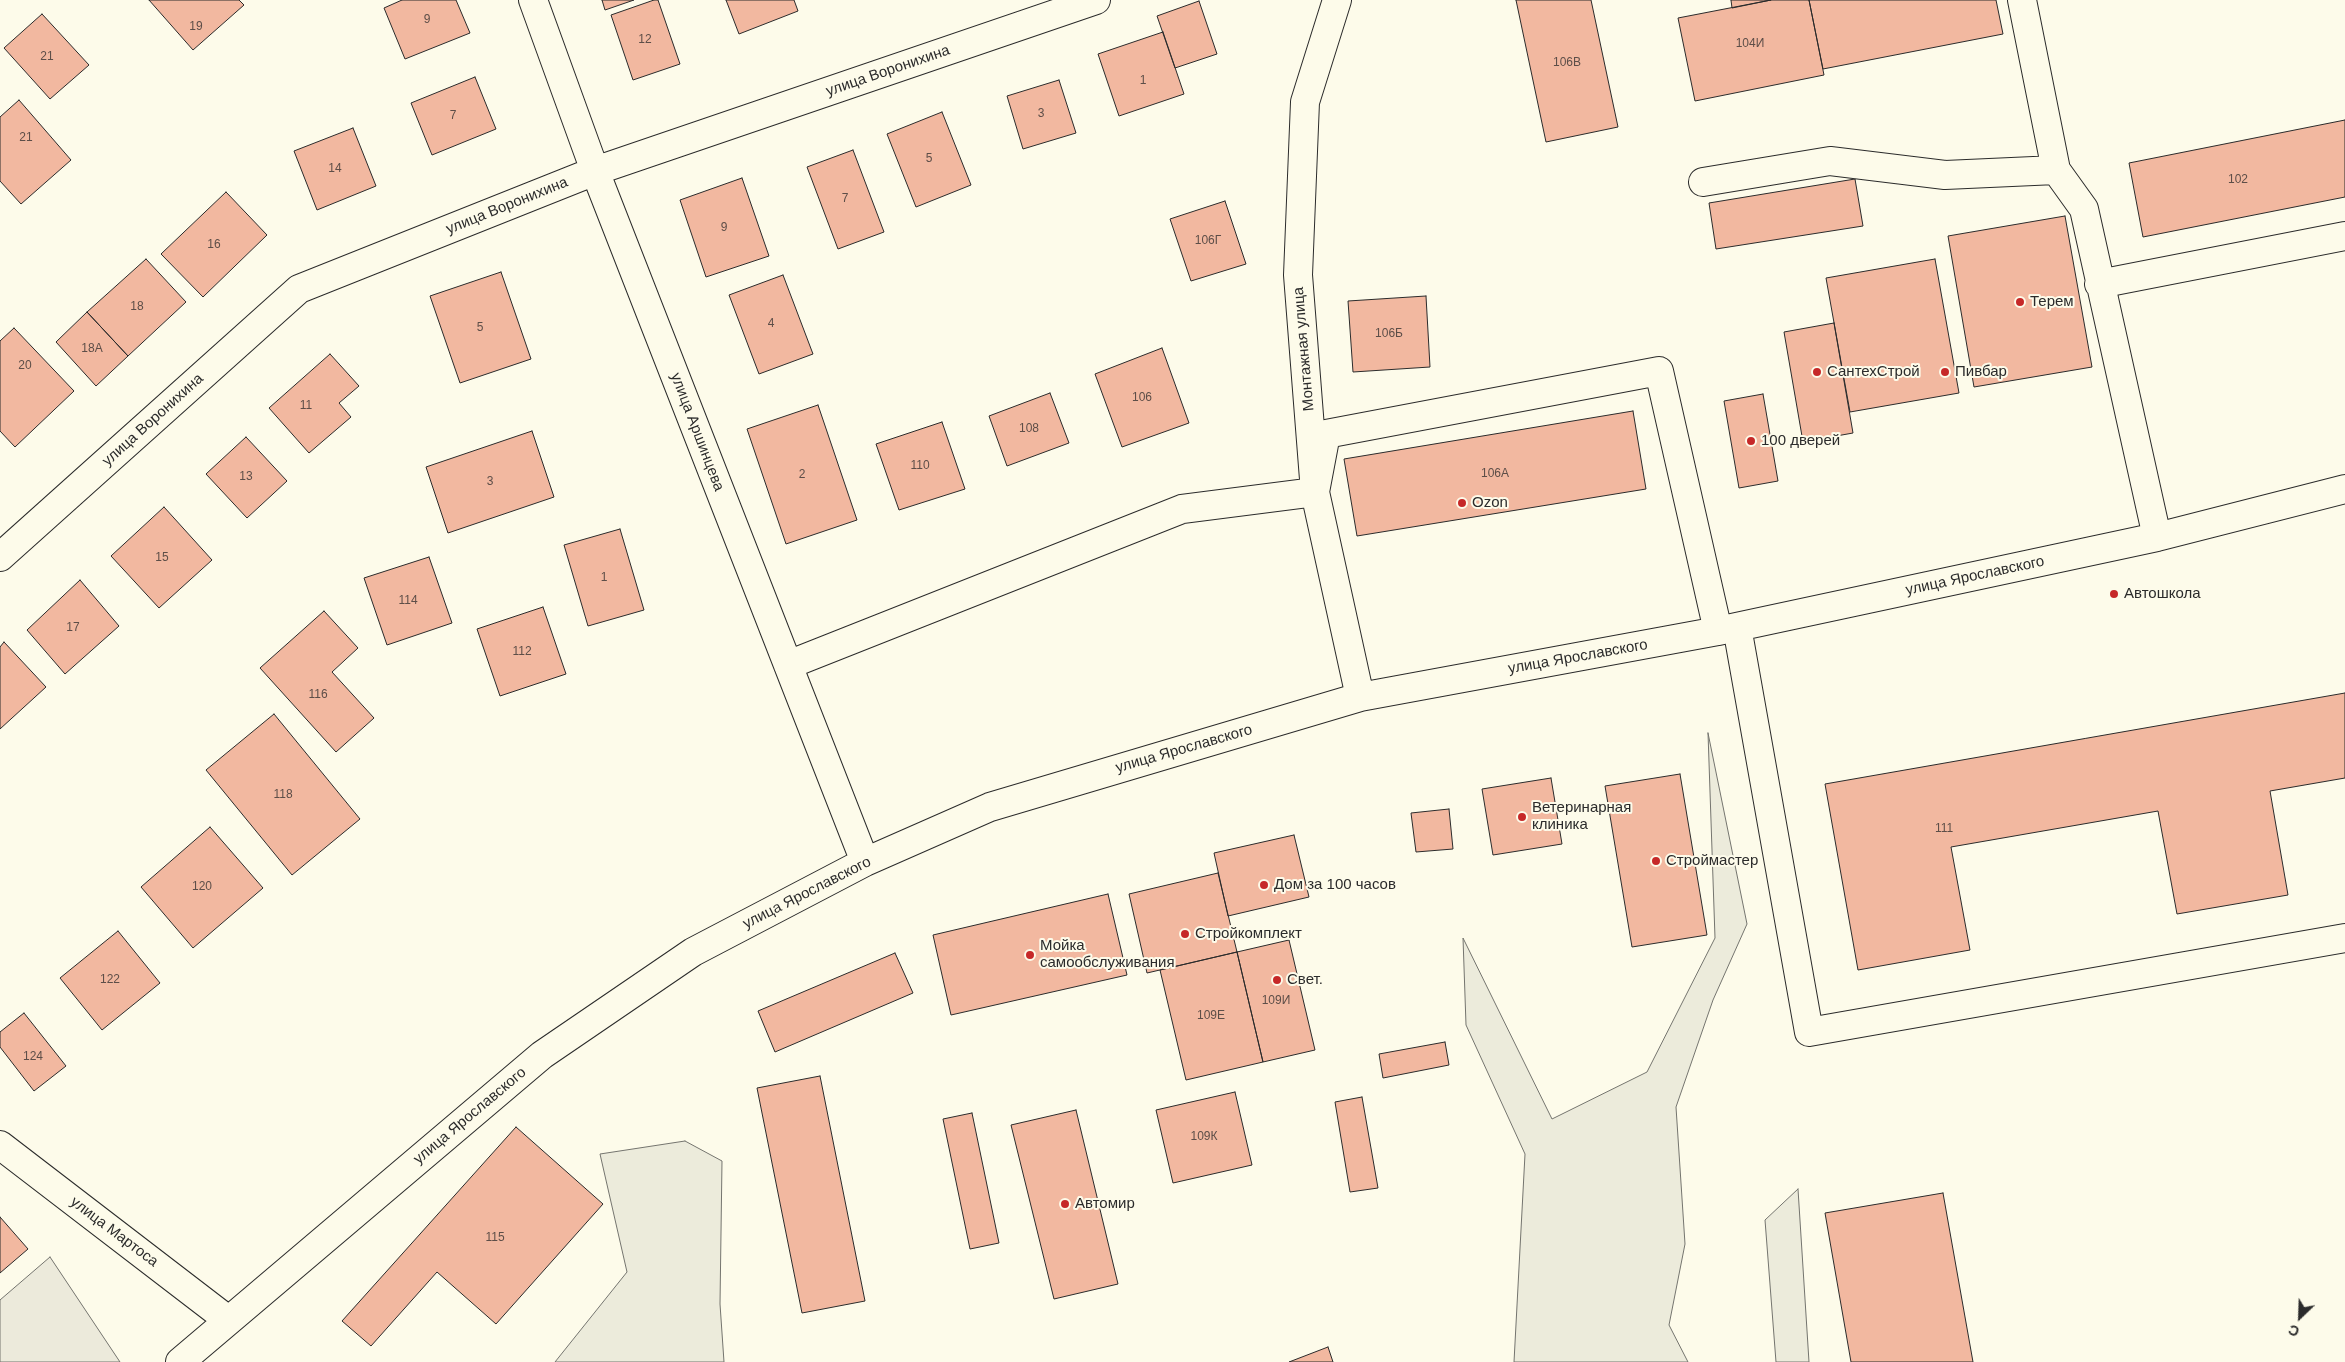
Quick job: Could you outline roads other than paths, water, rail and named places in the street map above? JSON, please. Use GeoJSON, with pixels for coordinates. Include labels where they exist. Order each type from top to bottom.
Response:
{"type":"FeatureCollection","features":[{"type":"Feature","properties":{"kind":"street","name":"улица Аршинцева"},"geometry":{"type":"LineString","coordinates":[[533,0],[595,171],[865,862]]}},
{"type":"Feature","properties":{"kind":"street","name":"улица Воронихина"},"geometry":{"type":"LineString","coordinates":[[0,557],[300,289],[595,171],[1096,0]]}},
{"type":"Feature","properties":{"kind":"street","name":"Монтажная улица"},"geometry":{"type":"LineString","coordinates":[[1337,0],[1305,102],[1301,244],[1298,275],[1315,492],[1360,697]]}},
{"type":"Feature","properties":{"kind":"street"},"geometry":{"type":"LineString","coordinates":[[2022,0],[2056,170],[2084,209],[2157,537]]}},
{"type":"Feature","properties":{"kind":"street"},"geometry":{"type":"LineString","coordinates":[[1703,182],[1830,161],[1945,175],[2056,170]]}},
{"type":"Feature","properties":{"kind":"street"},"geometry":{"type":"LineString","coordinates":[[2100,284],[2345,236]]}},
{"type":"Feature","properties":{"kind":"street"},"geometry":{"type":"LineString","coordinates":[[788,665],[1182,509],[1315,492],[1326,434],[1659,371],[1728,629],[1809,1032],[2345,938]]}},
{"type":"Feature","properties":{"kind":"street","name":"улица Ярославского"},"geometry":{"type":"LineString","coordinates":[[180,1362],[542,1055],[693,952],[865,862],[990,807],[1360,697],[1728,629],[2157,537],[2345,490]]}},
{"type":"Feature","properties":{"kind":"street","name":"улица Мартоса"},"geometry":{"type":"LineString","coordinates":[[0,1145],[228,1320]]}},
{"type":"Feature","properties":{"kind":"place","name":"Терем"},"geometry":{"type":"Point","coordinates":[2020,302]}},
{"type":"Feature","properties":{"kind":"place","name":"СантехСтрой"},"geometry":{"type":"Point","coordinates":[1817,372]}},
{"type":"Feature","properties":{"kind":"place","name":"Пивбар"},"geometry":{"type":"Point","coordinates":[1945,372]}},
{"type":"Feature","properties":{"kind":"place","name":"100 дверей"},"geometry":{"type":"Point","coordinates":[1751,441]}},
{"type":"Feature","properties":{"kind":"place","name":"Ozon"},"geometry":{"type":"Point","coordinates":[1462,503]}},
{"type":"Feature","properties":{"kind":"place","name":"Автошкола"},"geometry":{"type":"Point","coordinates":[2114,594]}},
{"type":"Feature","properties":{"kind":"place","name":"Ветеринарная клиника"},"geometry":{"type":"Point","coordinates":[1522,817]}},
{"type":"Feature","properties":{"kind":"place","name":"Строймастер"},"geometry":{"type":"Point","coordinates":[1656,861]}},
{"type":"Feature","properties":{"kind":"place","name":"Дом за 100 часов"},"geometry":{"type":"Point","coordinates":[1264,885]}},
{"type":"Feature","properties":{"kind":"place","name":"Стройкомплект"},"geometry":{"type":"Point","coordinates":[1185,934]}},
{"type":"Feature","properties":{"kind":"place","name":"Мойка самообслуживания"},"geometry":{"type":"Point","coordinates":[1030,955]}},
{"type":"Feature","properties":{"kind":"place","name":"Свет."},"geometry":{"type":"Point","coordinates":[1277,980]}},
{"type":"Feature","properties":{"kind":"place","name":"Автомир"},"geometry":{"type":"Point","coordinates":[1065,1204]}}]}
